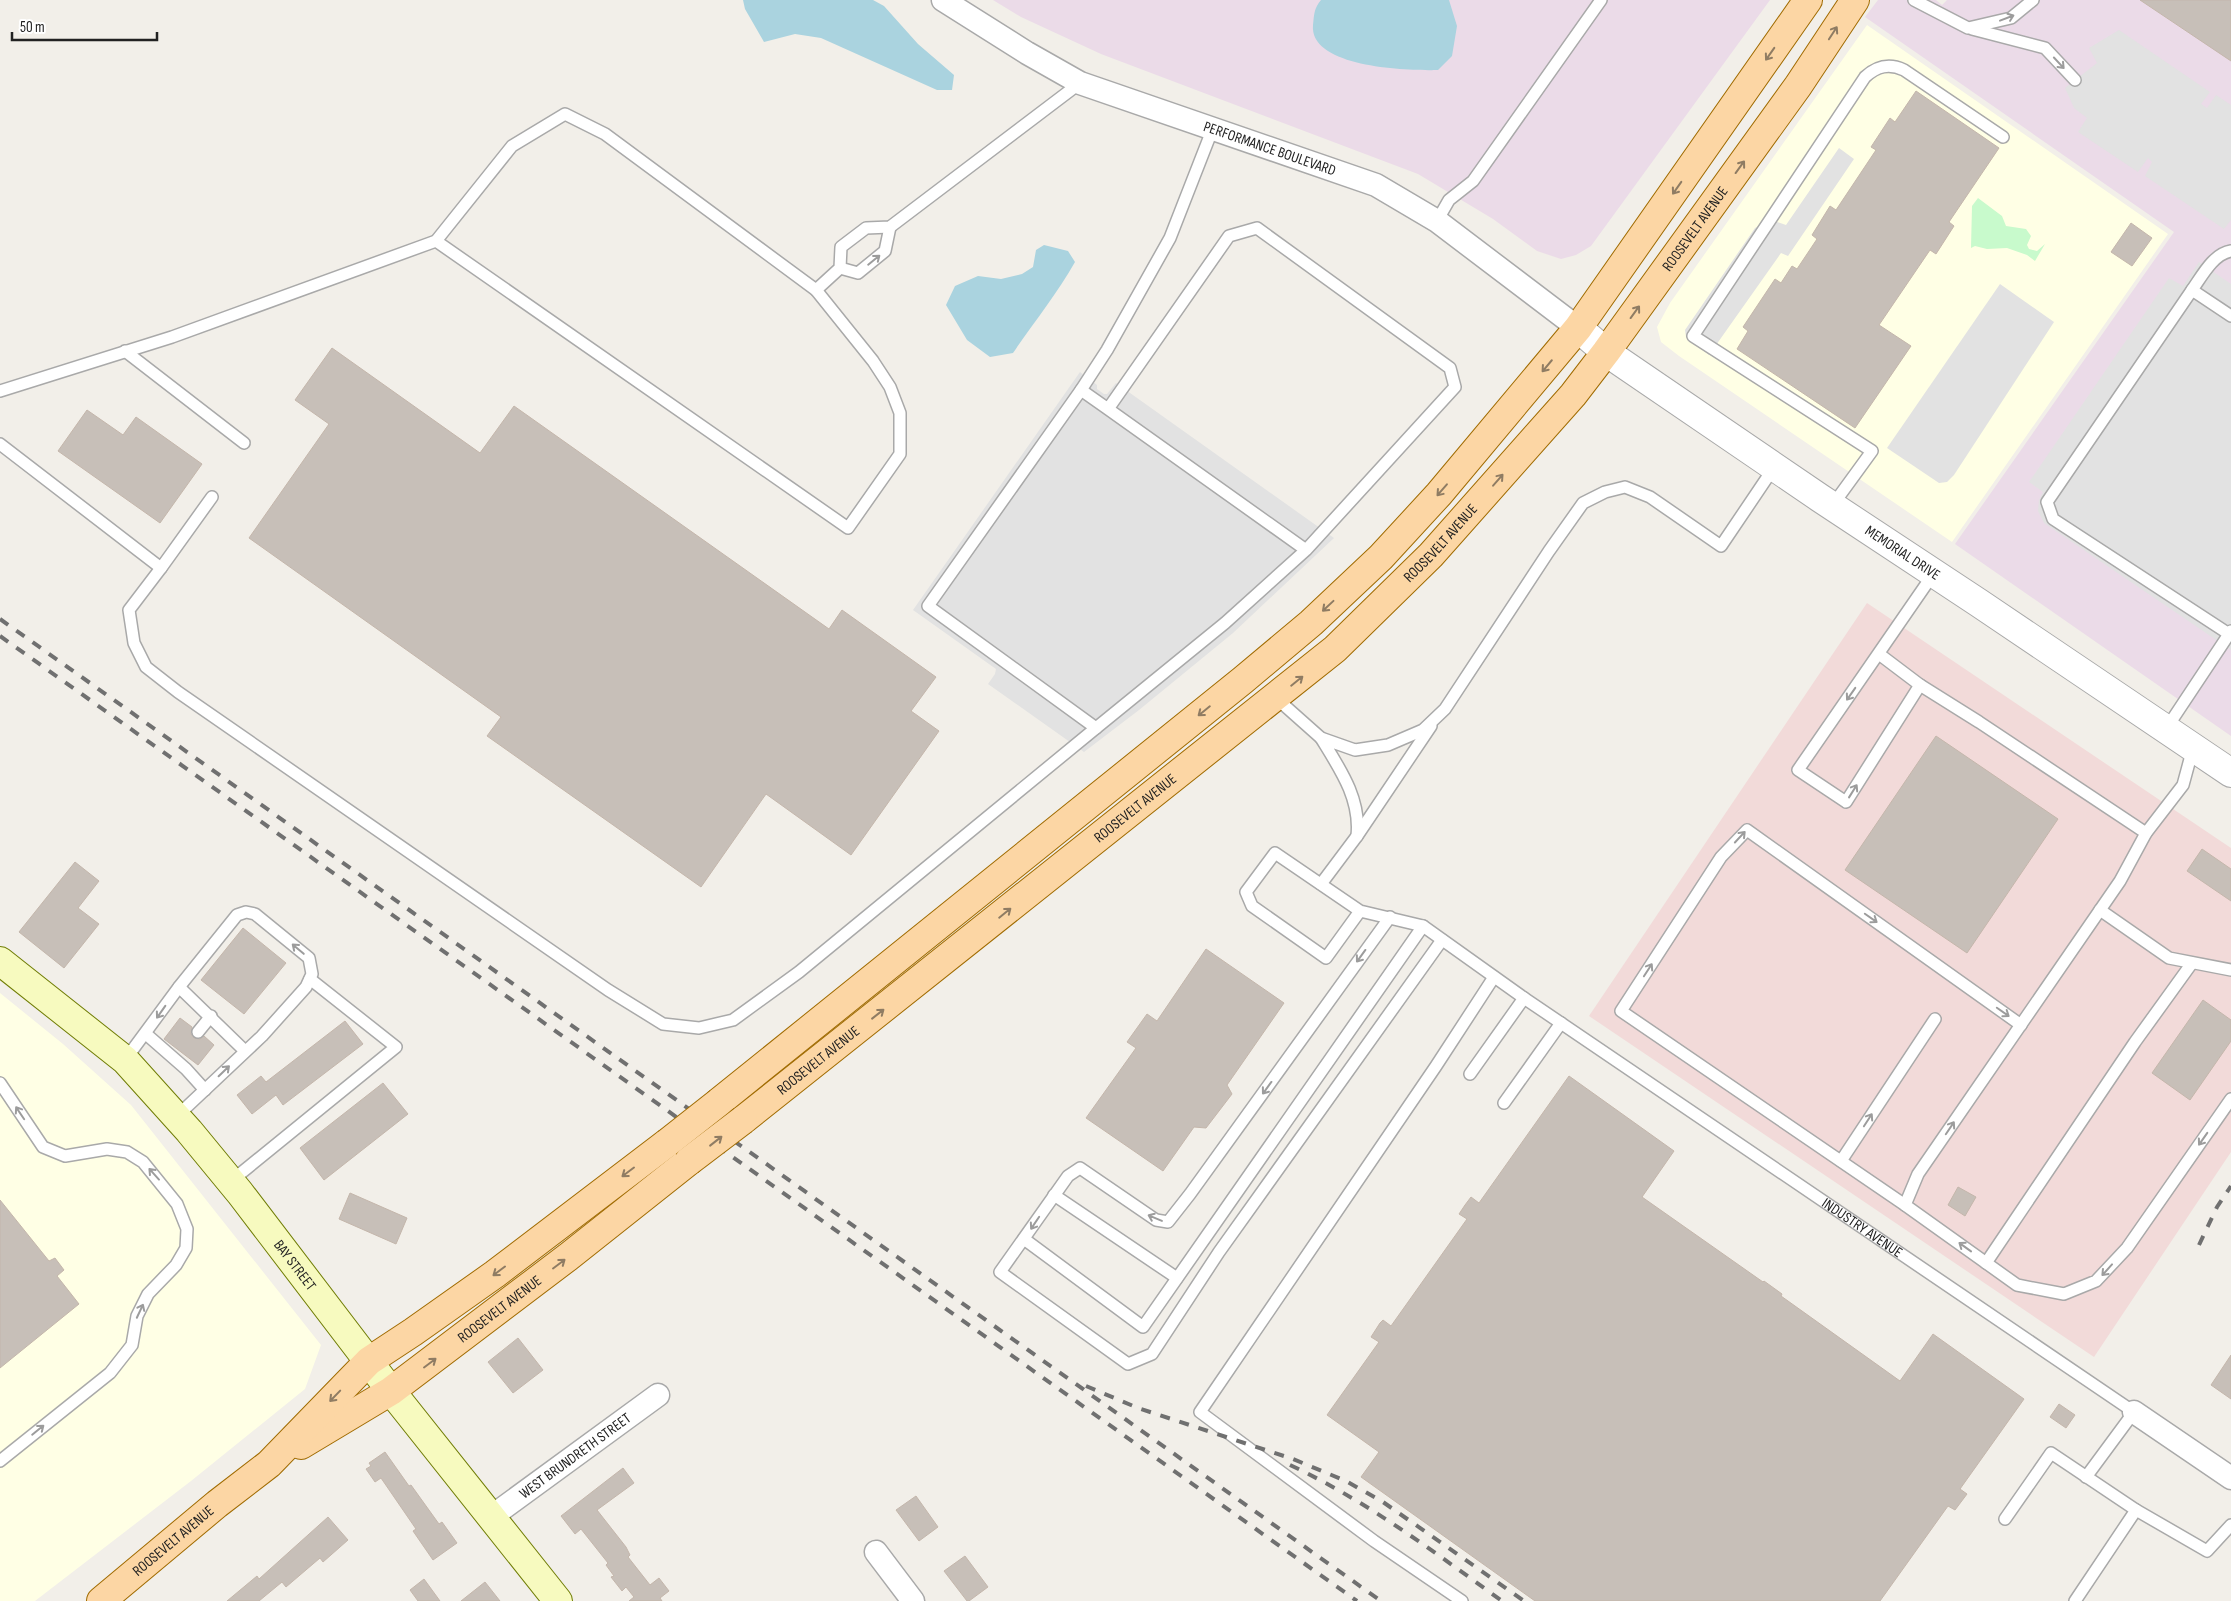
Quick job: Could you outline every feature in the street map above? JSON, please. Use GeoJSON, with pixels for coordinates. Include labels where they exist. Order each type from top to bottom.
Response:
{"type":"FeatureCollection","features":[{"type":"Feature","properties":{"kind":"main road","name":"ROOSEVELT AVENUE"},"geometry":{"type":"LineString","coordinates":[[269,1464],[369,1361],[495,1274],[719,1102],[1236,686],[1310,623],[1381,557],[1439,494],[1578,328],[1808,0]]}},
{"type":"Feature","properties":{"kind":"main road","name":"ROOSEVELT AVENUE"},"geometry":{"type":"LineString","coordinates":[[101,1601],[217,1504],[269,1464],[391,1392],[568,1257],[1335,650],[1431,555],[1567,402],[1606,352],[1798,86],[1855,0]]}},
{"type":"Feature","properties":{"kind":"main road","name":"BAY STREET"},"geometry":{"type":"LineString","coordinates":[[0,961],[125,1060],[176,1117],[230,1182],[391,1392],[558,1601]]}},
{"type":"Feature","properties":{"kind":"street","name":"PERFORMANCE BOULEVARD"},"geometry":{"type":"LineString","coordinates":[[943,0],[1080,83],[1376,185],[1437,221],[1578,328]]}},
{"type":"Feature","properties":{"kind":"street","name":"MEMORIAL DRIVE"},"geometry":{"type":"LineString","coordinates":[[1578,328],[1606,352],[2231,773]]}},
{"type":"Feature","properties":{"kind":"street","name":"WEST BRUNDRETH STREET"},"geometry":{"type":"LineString","coordinates":[[491,1517],[658,1396]]}},
{"type":"Feature","properties":{"kind":"street","name":"INDUSTRY AVENUE"},"geometry":{"type":"LineString","coordinates":[[2134,1412],[2231,1478]]}},
{"type":"Feature","properties":{"kind":"street"},"geometry":{"type":"LineString","coordinates":[[876,1552],[913,1601]]}},
{"type":"Feature","properties":{"kind":"lane"},"geometry":{"type":"LineString","coordinates":[[1437,221],[1448,200],[1473,181],[1601,0]]}},
{"type":"Feature","properties":{"kind":"lane"},"geometry":{"type":"LineString","coordinates":[[1914,0],[1968,28],[2045,48],[2075,80]]}},
{"type":"Feature","properties":{"kind":"lane"},"geometry":{"type":"LineString","coordinates":[[1968,28],[2011,18],[2033,0]]}},
{"type":"Feature","properties":{"kind":"lane"},"geometry":{"type":"LineString","coordinates":[[1832,506],[1872,452],[1693,336],[1865,76],[1870,72],[1878,67],[1888,66],[1904,70],[2003,137]]}},
{"type":"Feature","properties":{"kind":"lane"},"geometry":{"type":"LineString","coordinates":[[816,290],[840,268],[841,247],[866,228],[890,227],[1080,83]]}},
{"type":"Feature","properties":{"kind":"lane"},"geometry":{"type":"LineString","coordinates":[[0,391],[172,337],[436,240],[512,146],[565,114],[605,134],[816,290],[873,361],[890,387],[900,413],[900,454],[848,528],[436,240]]}},
{"type":"Feature","properties":{"kind":"lane"},"geometry":{"type":"LineString","coordinates":[[1096,728],[928,606],[1108,350],[1170,238],[1213,128]]}},
{"type":"Feature","properties":{"kind":"lane"},"geometry":{"type":"LineString","coordinates":[[840,268],[858,272],[872,262],[885,251],[890,227]]}},
{"type":"Feature","properties":{"kind":"lane"},"geometry":{"type":"LineString","coordinates":[[212,497],[129,610],[134,643],[146,667],[178,692],[346,810],[608,990],[664,1024],[699,1028],[733,1020],[800,972],[1225,622],[1306,550],[1455,387],[1450,368],[1257,228],[1229,236],[1108,409]]}},
{"type":"Feature","properties":{"kind":"lane"},"geometry":{"type":"LineString","coordinates":[[2166,729],[2230,633],[2053,519],[2047,502],[2211,264],[2224,252],[2231,251]]}},
{"type":"Feature","properties":{"kind":"lane"},"geometry":{"type":"LineString","coordinates":[[2192,290],[2231,316]]}},
{"type":"Feature","properties":{"kind":"lane"},"geometry":{"type":"LineString","coordinates":[[125,351],[244,443]]}},
{"type":"Feature","properties":{"kind":"lane"},"geometry":{"type":"LineString","coordinates":[[1081,390],[1306,550]]}},
{"type":"Feature","properties":{"kind":"lane"},"geometry":{"type":"LineString","coordinates":[[0,444],[161,568]]}},
{"type":"Feature","properties":{"kind":"lane"},"geometry":{"type":"LineString","coordinates":[[1321,738],[1355,750],[1388,745],[1423,730],[1445,709],[1583,503],[1605,492],[1625,487],[1650,497],[1721,546],[1775,466]]}},
{"type":"Feature","properties":{"kind":"lane"},"geometry":{"type":"LineString","coordinates":[[1920,685],[1846,802],[1798,770],[1934,573]]}},
{"type":"Feature","properties":{"kind":"lane"},"geometry":{"type":"LineString","coordinates":[[1879,654],[1920,685],[2146,833]]}},
{"type":"Feature","properties":{"kind":"lane"},"geometry":{"type":"LineString","coordinates":[[1276,698],[1321,738],[1348,782],[1359,822],[1357,836]]}},
{"type":"Feature","properties":{"kind":"lane"},"geometry":{"type":"LineString","coordinates":[[1321,884],[1357,836],[1439,715]]}},
{"type":"Feature","properties":{"kind":"lane"},"geometry":{"type":"LineString","coordinates":[[1905,1205],[1918,1174],[2120,881],[2146,833],[2183,785],[2193,748]]}},
{"type":"Feature","properties":{"kind":"lane"},"geometry":{"type":"LineString","coordinates":[[2021,1025],[1747,830],[1721,857],[1621,1011],[1905,1205],[2017,1285],[2064,1294],[2096,1281],[2127,1248],[2231,1099]]}},
{"type":"Feature","properties":{"kind":"lane"},"geometry":{"type":"LineString","coordinates":[[1024,1239],[1143,1327],[1423,926],[1360,911],[1275,853],[1246,892],[1252,906],[1326,958],[1360,911]]}},
{"type":"Feature","properties":{"kind":"lane"},"geometry":{"type":"LineString","coordinates":[[2100,910],[2169,958],[2231,970]]}},
{"type":"Feature","properties":{"kind":"lane"},"geometry":{"type":"LineString","coordinates":[[125,1060],[236,915],[246,912],[261,918],[309,958],[312,974],[300,994],[245,1051],[176,1117]]}},
{"type":"Feature","properties":{"kind":"lane"},"geometry":{"type":"LineString","coordinates":[[1390,917],[1168,1222],[1156,1220],[1080,1168],[1068,1176],[1054,1194],[1000,1272],[1128,1364],[1152,1354],[1219,1252],[1442,940]]}},
{"type":"Feature","properties":{"kind":"lane","name":"INDUSTRY AVENUE"},"geometry":{"type":"LineString","coordinates":[[1423,926],[1524,998],[2134,1412]]}},
{"type":"Feature","properties":{"kind":"lane"},"geometry":{"type":"LineString","coordinates":[[1986,1263],[2135,1042],[2192,963]]}},
{"type":"Feature","properties":{"kind":"lane"},"geometry":{"type":"LineString","coordinates":[[1462,1601],[1374,1541],[1200,1412],[1436,1066],[1494,977]]}},
{"type":"Feature","properties":{"kind":"lane"},"geometry":{"type":"LineString","coordinates":[[230,1182],[396,1047],[310,979]]}},
{"type":"Feature","properties":{"kind":"lane"},"geometry":{"type":"LineString","coordinates":[[179,987],[245,1051]]}},
{"type":"Feature","properties":{"kind":"lane"},"geometry":{"type":"LineString","coordinates":[[1470,1074],[1524,998]]}},
{"type":"Feature","properties":{"kind":"lane"},"geometry":{"type":"LineString","coordinates":[[198,1032],[210,1016]]}},
{"type":"Feature","properties":{"kind":"lane"},"geometry":{"type":"LineString","coordinates":[[1841,1161],[1935,1019]]}},
{"type":"Feature","properties":{"kind":"lane"},"geometry":{"type":"LineString","coordinates":[[1504,1103],[1561,1023]]}},
{"type":"Feature","properties":{"kind":"lane"},"geometry":{"type":"LineString","coordinates":[[146,1034],[178,1056],[205,1090]]}},
{"type":"Feature","properties":{"kind":"lane"},"geometry":{"type":"LineString","coordinates":[[0,1083],[43,1147],[65,1156],[106,1149],[126,1152],[143,1162],[177,1204],[187,1229],[186,1248],[176,1265],[148,1294],[137,1316],[132,1345],[110,1373],[0,1461]]}},
{"type":"Feature","properties":{"kind":"lane"},"geometry":{"type":"LineString","coordinates":[[1054,1194],[1177,1278]]}},
{"type":"Feature","properties":{"kind":"lane"},"geometry":{"type":"LineString","coordinates":[[2086,1477],[2134,1412]]}},
{"type":"Feature","properties":{"kind":"lane"},"geometry":{"type":"LineString","coordinates":[[2005,1519],[2051,1453],[2136,1510],[2208,1551],[2231,1525]]}},
{"type":"Feature","properties":{"kind":"lane"},"geometry":{"type":"LineString","coordinates":[[2074,1601],[2136,1510]]}},
{"type":"Feature","properties":{"kind":"shaded area"},"geometry":{"type":"Polygon","coordinates":[[[993,0],[1770,0],[1591,246],[1576,255],[1561,259],[1537,251],[1493,219],[1418,174],[1101,54],[1021,17],[993,0]]]}},
{"type":"Feature","properties":{"kind":"shaded area"},"geometry":{"type":"Polygon","coordinates":[[[1878,0],[1936,0],[1942,5],[1947,0],[2231,0],[2231,736],[1955,544],[2174,232],[1865,17],[1878,0]]]}},
{"type":"Feature","properties":{"kind":"shaded area"},"geometry":{"type":"Polygon","coordinates":[[[1867,25],[2168,234],[1952,542],[1679,356],[1661,342],[1657,327],[1670,303],[1867,25]]]}},
{"type":"Feature","properties":{"kind":"shaded area"},"geometry":{"type":"Polygon","coordinates":[[[2119,30],[2210,92],[2201,104],[2207,108],[2216,95],[2231,105],[2231,220],[2224,229],[2145,176],[2152,162],[2148,158],[2138,172],[2078,132],[2087,118],[2074,108],[2065,88],[2097,63],[2089,48],[2119,30]]]}},
{"type":"Feature","properties":{"kind":"shaded area"},"geometry":{"type":"Polygon","coordinates":[[[1839,148],[1854,159],[1788,256],[1781,253],[1709,355],[1686,337],[1685,330],[1755,228],[1771,220],[1786,225],[1839,148]]]}},
{"type":"Feature","properties":{"kind":"shaded area"},"geometry":{"type":"Polygon","coordinates":[[[2199,262],[2231,284],[2231,650],[2044,523],[2038,511],[2039,500],[2043,492],[2029,482],[2169,278],[2183,286],[2199,262]]]}},
{"type":"Feature","properties":{"kind":"shaded area"},"geometry":{"type":"Polygon","coordinates":[[[2000,284],[2054,322],[1954,475],[1947,482],[1939,483],[1887,448],[2000,284]]]}},
{"type":"Feature","properties":{"kind":"shaded area"},"geometry":{"type":"Polygon","coordinates":[[[1080,372],[1097,385],[1097,389],[1104,394],[1107,394],[1116,383],[1334,538],[1233,633],[1139,710],[1084,752],[988,684],[996,669],[913,610],[1080,372]]]}},
{"type":"Feature","properties":{"kind":"shaded area"},"geometry":{"type":"Polygon","coordinates":[[[1867,603],[2231,848],[2231,1152],[2094,1357],[1589,1016],[1867,603]]]}},
{"type":"Feature","properties":{"kind":"shaded area"},"geometry":{"type":"Polygon","coordinates":[[[0,993],[63,1044],[131,1105],[321,1345],[305,1389],[191,1481],[35,1601],[0,1601],[0,993]]]}},
{"type":"Feature","properties":{"kind":"green space"},"geometry":{"type":"Polygon","coordinates":[[[1978,198],[2002,216],[2006,226],[2026,229],[2031,236],[2027,245],[2029,249],[2037,251],[2045,244],[2035,261],[2027,255],[2007,248],[1987,249],[1975,246],[1971,248],[1972,206],[1978,198]]]}},
{"type":"Feature","properties":{"kind":"water"},"geometry":{"type":"Polygon","coordinates":[[[743,0],[873,0],[884,6],[918,44],[954,75],[952,90],[937,90],[821,38],[795,34],[764,42],[745,9],[743,0]]]}},
{"type":"Feature","properties":{"kind":"water"},"geometry":{"type":"Polygon","coordinates":[[[1321,0],[1449,0],[1457,26],[1452,56],[1438,70],[1385,68],[1343,58],[1327,50],[1316,39],[1313,25],[1316,9],[1321,0]]]}},
{"type":"Feature","properties":{"kind":"water"},"geometry":{"type":"Polygon","coordinates":[[[1044,245],[1068,251],[1075,262],[1053,297],[1013,353],[990,357],[967,340],[946,305],[955,286],[978,276],[1001,279],[1022,274],[1033,267],[1036,250],[1044,245]]]}},
{"type":"Feature","properties":{"kind":"building"},"geometry":{"type":"Polygon","coordinates":[[[2140,0],[2231,0],[2231,61],[2140,0]]]}},
{"type":"Feature","properties":{"kind":"building"},"geometry":{"type":"Polygon","coordinates":[[[1916,91],[1999,148],[1949,222],[1954,226],[1936,254],[1930,250],[1879,325],[1911,346],[1855,428],[1737,349],[1748,331],[1743,327],[1775,279],[1781,283],[1792,266],[1797,269],[1817,239],[1812,235],[1830,206],[1836,210],[1876,150],[1871,147],[1890,118],[1895,122],[1916,91]]]}},
{"type":"Feature","properties":{"kind":"building"},"geometry":{"type":"Polygon","coordinates":[[[2131,223],[2152,238],[2132,266],[2111,252],[2131,223]]]}},
{"type":"Feature","properties":{"kind":"building"},"geometry":{"type":"Polygon","coordinates":[[[332,348],[480,453],[514,406],[829,629],[842,610],[936,677],[911,711],[939,731],[851,855],[766,794],[701,887],[487,736],[501,717],[249,538],[329,424],[295,400],[332,348]]]}},
{"type":"Feature","properties":{"kind":"building"},"geometry":{"type":"Polygon","coordinates":[[[87,410],[123,435],[136,417],[202,464],[160,523],[58,451],[87,410]]]}},
{"type":"Feature","properties":{"kind":"building"},"geometry":{"type":"Polygon","coordinates":[[[1936,736],[2058,819],[1967,953],[1845,870],[1936,736]]]}},
{"type":"Feature","properties":{"kind":"building"},"geometry":{"type":"Polygon","coordinates":[[[2202,849],[2231,869],[2231,901],[2187,871],[2202,849]]]}},
{"type":"Feature","properties":{"kind":"building"},"geometry":{"type":"Polygon","coordinates":[[[75,862],[99,881],[78,908],[99,924],[64,968],[19,932],[75,862]]]}},
{"type":"Feature","properties":{"kind":"building"},"geometry":{"type":"Polygon","coordinates":[[[243,928],[286,963],[244,1014],[201,980],[243,928]]]}},
{"type":"Feature","properties":{"kind":"building"},"geometry":{"type":"Polygon","coordinates":[[[1206,949],[1284,1003],[1227,1085],[1232,1094],[1206,1128],[1194,1127],[1163,1171],[1086,1118],[1136,1048],[1127,1042],[1147,1014],[1157,1021],[1206,949]]]}},
{"type":"Feature","properties":{"kind":"building"},"geometry":{"type":"Polygon","coordinates":[[[2203,1000],[2231,1020],[2231,1041],[2190,1100],[2152,1073],[2203,1000]]]}},
{"type":"Feature","properties":{"kind":"building"},"geometry":{"type":"Polygon","coordinates":[[[180,1018],[192,1027],[191,1034],[194,1038],[200,1039],[204,1036],[214,1045],[198,1065],[164,1039],[180,1018]]]}},
{"type":"Feature","properties":{"kind":"building"},"geometry":{"type":"Polygon","coordinates":[[[345,1021],[363,1044],[283,1105],[276,1095],[252,1114],[237,1095],[261,1076],[266,1082],[345,1021]]]}},
{"type":"Feature","properties":{"kind":"building"},"geometry":{"type":"Polygon","coordinates":[[[1569,1076],[1674,1151],[1642,1197],[1764,1281],[1782,1294],[1781,1296],[1900,1381],[1933,1334],[2024,1399],[1960,1489],[1967,1494],[1955,1510],[1948,1506],[1880,1601],[1535,1601],[1361,1477],[1379,1452],[1327,1415],[1379,1342],[1371,1337],[1380,1323],[1383,1320],[1391,1326],[1467,1219],[1459,1214],[1465,1205],[1471,1197],[1479,1203],[1569,1076]]]}},
{"type":"Feature","properties":{"kind":"building"},"geometry":{"type":"Polygon","coordinates":[[[383,1083],[408,1114],[324,1180],[300,1148],[383,1083]]]}},
{"type":"Feature","properties":{"kind":"building"},"geometry":{"type":"Polygon","coordinates":[[[1958,1187],[1976,1197],[1965,1216],[1948,1205],[1958,1187]]]}},
{"type":"Feature","properties":{"kind":"building"},"geometry":{"type":"Polygon","coordinates":[[[350,1193],[407,1218],[396,1244],[339,1219],[350,1193]]]}},
{"type":"Feature","properties":{"kind":"building"},"geometry":{"type":"Polygon","coordinates":[[[0,1200],[49,1261],[55,1258],[64,1270],[57,1276],[79,1304],[0,1368],[0,1200]]]}},
{"type":"Feature","properties":{"kind":"building"},"geometry":{"type":"Polygon","coordinates":[[[518,1338],[543,1370],[513,1393],[488,1362],[518,1338]]]}},
{"type":"Feature","properties":{"kind":"building"},"geometry":{"type":"Polygon","coordinates":[[[2231,1355],[2231,1399],[2211,1385],[2231,1355]]]}},
{"type":"Feature","properties":{"kind":"building"},"geometry":{"type":"Polygon","coordinates":[[[2059,1404],[2075,1415],[2066,1428],[2050,1417],[2059,1404]]]}},
{"type":"Feature","properties":{"kind":"building"},"geometry":{"type":"Polygon","coordinates":[[[385,1452],[439,1524],[442,1522],[457,1543],[433,1560],[413,1531],[416,1529],[381,1478],[375,1482],[366,1469],[371,1466],[369,1463],[385,1452]]]}},
{"type":"Feature","properties":{"kind":"building"},"geometry":{"type":"Polygon","coordinates":[[[623,1468],[634,1483],[597,1510],[626,1547],[630,1555],[628,1557],[650,1585],[659,1578],[669,1591],[660,1598],[662,1601],[629,1601],[634,1597],[626,1587],[622,1591],[611,1577],[614,1576],[606,1565],[608,1563],[581,1529],[575,1534],[561,1516],[623,1468]]]}},
{"type":"Feature","properties":{"kind":"building"},"geometry":{"type":"Polygon","coordinates":[[[916,1496],[938,1527],[919,1541],[896,1510],[916,1496]]]}},
{"type":"Feature","properties":{"kind":"building"},"geometry":{"type":"Polygon","coordinates":[[[328,1517],[348,1540],[323,1562],[320,1558],[286,1587],[282,1582],[259,1601],[227,1601],[257,1576],[259,1579],[328,1517]]]}},
{"type":"Feature","properties":{"kind":"building"},"geometry":{"type":"Polygon","coordinates":[[[965,1556],[988,1587],[969,1601],[967,1601],[944,1571],[965,1556]]]}},
{"type":"Feature","properties":{"kind":"building"},"geometry":{"type":"Polygon","coordinates":[[[424,1579],[440,1601],[418,1601],[410,1590],[424,1579]]]}},
{"type":"Feature","properties":{"kind":"building"},"geometry":{"type":"Polygon","coordinates":[[[485,1582],[500,1601],[461,1601],[485,1582]]]}},
{"type":"Feature","properties":{"kind":"railway"},"geometry":{"type":"LineString","coordinates":[[0,619],[1381,1601]]}},
{"type":"Feature","properties":{"kind":"railway"},"geometry":{"type":"LineString","coordinates":[[0,636],[1357,1601]]}},
{"type":"Feature","properties":{"kind":"railway"},"geometry":{"type":"LineString","coordinates":[[2199,1245],[2217,1207],[2231,1186]]}},
{"type":"Feature","properties":{"kind":"railway"},"geometry":{"type":"LineString","coordinates":[[1086,1386],[1138,1408],[1293,1459],[1346,1481],[1383,1502],[1524,1601]]}},
{"type":"Feature","properties":{"kind":"railway"},"geometry":{"type":"LineString","coordinates":[[1290,1465],[1373,1511],[1502,1601]]}}]}
